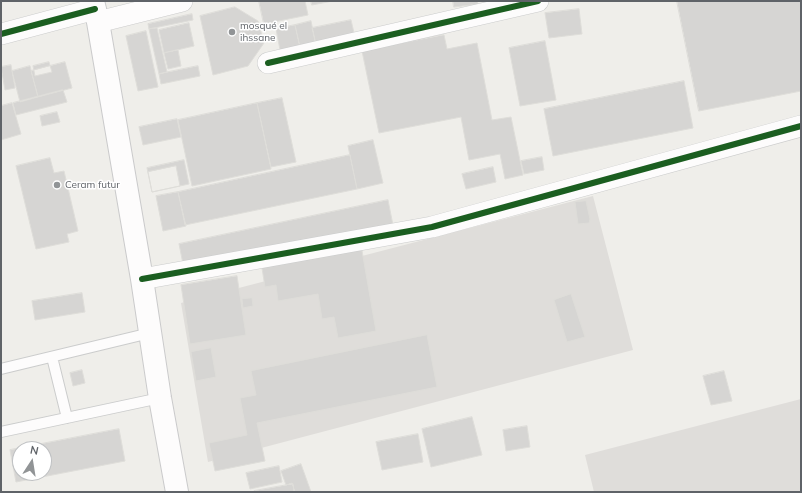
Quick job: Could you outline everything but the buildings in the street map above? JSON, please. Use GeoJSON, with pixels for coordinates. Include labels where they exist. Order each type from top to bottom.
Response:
{"type":"FeatureCollection","features":[{"type":"Feature","properties":{"kind":"main road"},"geometry":{"type":"LineString","coordinates":[[95,11],[142,279],[160,398],[177,492]]}},
{"type":"Feature","properties":{"kind":"street"},"geometry":{"type":"LineString","coordinates":[[1,34],[95,11],[182,1]]}},
{"type":"Feature","properties":{"kind":"street"},"geometry":{"type":"LineString","coordinates":[[268,63],[538,1]]}},
{"type":"Feature","properties":{"kind":"street"},"geometry":{"type":"LineString","coordinates":[[142,279],[432,227],[801,126]]}},
{"type":"Feature","properties":{"kind":"lane"},"geometry":{"type":"LineString","coordinates":[[1,370],[150,333]]}},
{"type":"Feature","properties":{"kind":"lane"},"geometry":{"type":"LineString","coordinates":[[52,357],[67,418]]}},
{"type":"Feature","properties":{"kind":"lane"},"geometry":{"type":"LineString","coordinates":[[1,432],[160,398]]}},
{"type":"Feature","properties":{"kind":"shaded area"},"geometry":{"type":"Polygon","coordinates":[[[593,196],[633,350],[208,462],[181,303],[593,196]]]}},
{"type":"Feature","properties":{"kind":"shaded area"},"geometry":{"type":"Polygon","coordinates":[[[801,399],[801,492],[594,492],[585,455],[801,399]]]}},
{"type":"Feature","properties":{"kind":"cycle path"},"geometry":{"type":"LineString","coordinates":[[268,63],[538,1]]}},
{"type":"Feature","properties":{"kind":"cycle path"},"geometry":{"type":"LineString","coordinates":[[1,34],[95,9]]}},
{"type":"Feature","properties":{"kind":"cycle path"},"geometry":{"type":"LineString","coordinates":[[142,279],[432,227],[801,126]]}},
{"type":"Feature","properties":{"kind":"place","name":"mosqué el ihssane"},"geometry":{"type":"Point","coordinates":[232,32]}},
{"type":"Feature","properties":{"kind":"place","name":"Ceram futur"},"geometry":{"type":"Point","coordinates":[57,185]}}]}
